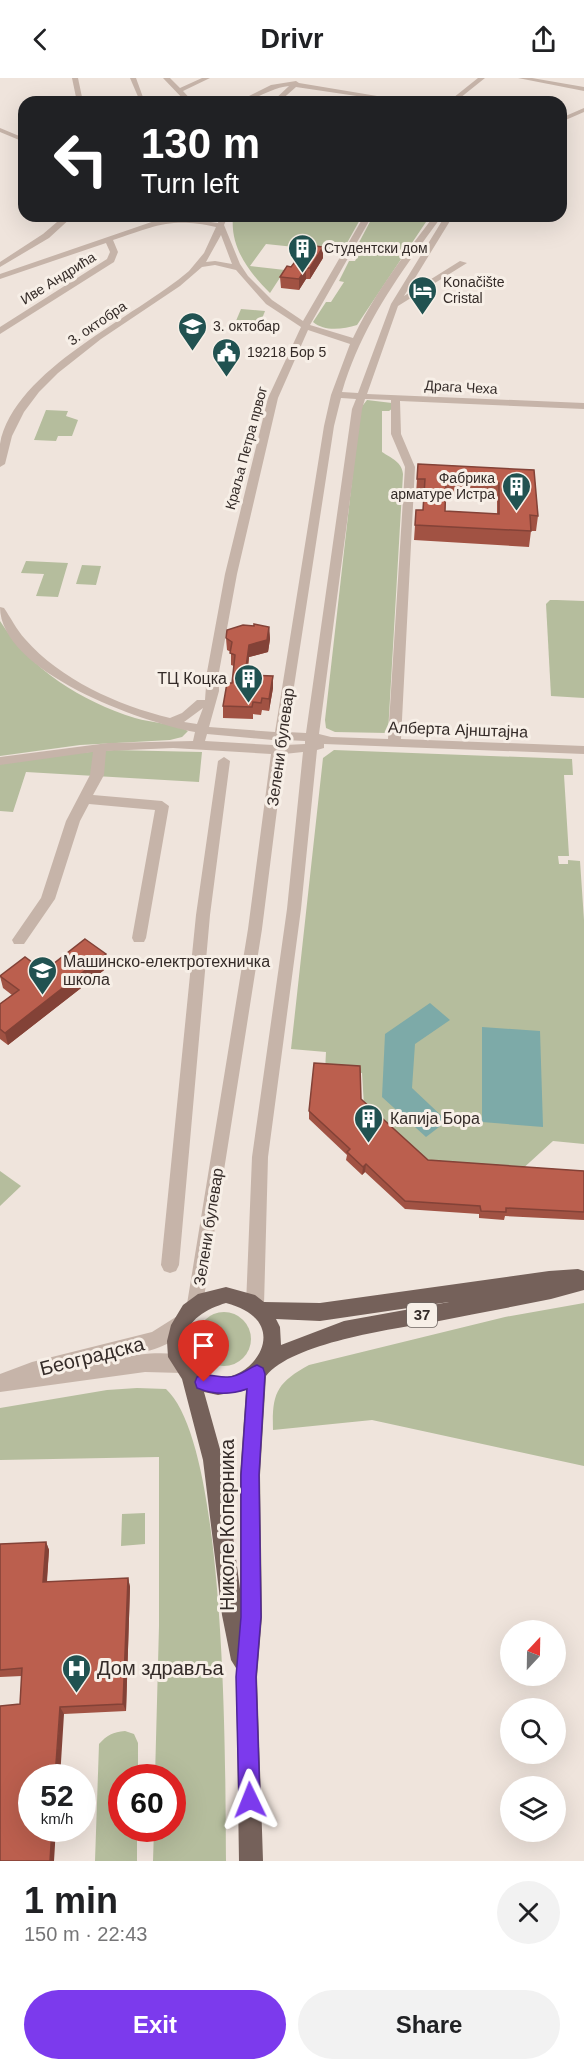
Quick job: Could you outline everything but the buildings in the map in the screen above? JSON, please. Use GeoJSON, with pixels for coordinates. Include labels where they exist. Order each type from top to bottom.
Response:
{"type":"FeatureCollection","features":[{"type":"Feature","properties":{"kind":"main road","name":"37"},"geometry":{"type":"LineString","coordinates":[[196,1304],[210,1297],[226,1295],[241,1298],[258,1307],[320,1312],[549,1279],[584,1277]]}},
{"type":"Feature","properties":{"kind":"main road","name":"37"},"geometry":{"type":"LineString","coordinates":[[186,1369],[204,1382],[219,1386],[243,1382],[297,1346],[344,1330],[551,1292],[584,1282]]}},
{"type":"Feature","properties":{"kind":"main road"},"geometry":{"type":"LineString","coordinates":[[186,1369],[176,1344],[179,1324],[196,1304]]}},
{"type":"Feature","properties":{"kind":"main road"},"geometry":{"type":"LineString","coordinates":[[258,1307],[268,1320],[273,1339],[261,1369]]}},
{"type":"Feature","properties":{"kind":"main road","name":"Николе Коперника"},"geometry":{"type":"LineString","coordinates":[[186,1369],[213,1460],[233,1616],[246,1677]]}},
{"type":"Feature","properties":{"kind":"main road","name":"Николе Коперника"},"geometry":{"type":"LineString","coordinates":[[251,1861],[246,1677],[251,1617],[250,1475],[261,1369]]}},
{"type":"Feature","properties":{"kind":"street"},"geometry":{"type":"LineString","coordinates":[[75,78],[79,96]]}},
{"type":"Feature","properties":{"kind":"street"},"geometry":{"type":"LineString","coordinates":[[133,78],[141,96]]}},
{"type":"Feature","properties":{"kind":"street"},"geometry":{"type":"LineString","coordinates":[[166,78],[185,96]]}},
{"type":"Feature","properties":{"kind":"street"},"geometry":{"type":"LineString","coordinates":[[180,91],[207,78]]}},
{"type":"Feature","properties":{"kind":"street"},"geometry":{"type":"LineString","coordinates":[[282,96],[300,78]]}},
{"type":"Feature","properties":{"kind":"street"},"geometry":{"type":"LineString","coordinates":[[462,96],[482,78]]}},
{"type":"Feature","properties":{"kind":"street"},"geometry":{"type":"LineString","coordinates":[[521,78],[584,89]]}},
{"type":"Feature","properties":{"kind":"street"},"geometry":{"type":"LineString","coordinates":[[252,96],[273,86],[294,85],[359,96]]}},
{"type":"Feature","properties":{"kind":"street"},"geometry":{"type":"LineString","coordinates":[[567,117],[584,110]]}},
{"type":"Feature","properties":{"kind":"street"},"geometry":{"type":"LineString","coordinates":[[0,130],[18,138]]}},
{"type":"Feature","properties":{"kind":"street"},"geometry":{"type":"LineString","coordinates":[[0,265],[58,228],[64,222]]}},
{"type":"Feature","properties":{"kind":"street"},"geometry":{"type":"LineString","coordinates":[[0,277],[160,222]]}},
{"type":"Feature","properties":{"kind":"street"},"geometry":{"type":"LineString","coordinates":[[203,222],[221,226],[238,268],[254,288],[306,326],[327,331],[355,343]]}},
{"type":"Feature","properties":{"kind":"street","name":"3. октобра"},"geometry":{"type":"LineString","coordinates":[[0,464],[3,448],[20,409],[47,375],[180,283],[199,265],[212,247],[222,222]]}},
{"type":"Feature","properties":{"kind":"street","name":"Краља Петра првог"},"geometry":{"type":"LineString","coordinates":[[198,745],[201,727],[208,714],[214,680],[213,672],[231,574],[273,398],[306,326],[365,222]]}},
{"type":"Feature","properties":{"kind":"street","name":"Зелени булевар"},"geometry":{"type":"LineString","coordinates":[[196,1304],[255,929],[275,767],[329,426],[336,395],[355,343],[404,260],[433,222]]}},
{"type":"Feature","properties":{"kind":"street","name":"Зелени булевар"},"geometry":{"type":"LineString","coordinates":[[258,1307],[260,1157],[294,909],[311,742],[360,397],[395,304],[445,222]]}},
{"type":"Feature","properties":{"kind":"street","name":"Иве Андрића"},"geometry":{"type":"LineString","coordinates":[[0,331],[111,260],[114,252],[109,240]]}},
{"type":"Feature","properties":{"kind":"street"},"geometry":{"type":"LineString","coordinates":[[17,254],[26,261],[41,263]]}},
{"type":"Feature","properties":{"kind":"street"},"geometry":{"type":"LineString","coordinates":[[199,265],[215,263],[238,268]]}},
{"type":"Feature","properties":{"kind":"street"},"geometry":{"type":"LineString","coordinates":[[395,304],[427,287],[441,275],[463,263]]}},
{"type":"Feature","properties":{"kind":"street"},"geometry":{"type":"LineString","coordinates":[[407,284],[415,288],[427,287]]}},
{"type":"Feature","properties":{"kind":"street"},"geometry":{"type":"LineString","coordinates":[[286,313],[314,311]]}},
{"type":"Feature","properties":{"kind":"street"},"geometry":{"type":"LineString","coordinates":[[327,331],[350,330],[364,326]]}},
{"type":"Feature","properties":{"kind":"street","name":"Драга Чеха"},"geometry":{"type":"LineString","coordinates":[[336,395],[584,406]]}},
{"type":"Feature","properties":{"kind":"street"},"geometry":{"type":"LineString","coordinates":[[394,743],[410,467],[398,448],[394,435],[396,398]]}},
{"type":"Feature","properties":{"kind":"street"},"geometry":{"type":"LineString","coordinates":[[0,610],[21,643],[71,682],[118,706],[173,722],[201,727],[245,741],[275,767]]}},
{"type":"Feature","properties":{"kind":"street","name":"Краља Петра првог"},"geometry":{"type":"LineString","coordinates":[[201,727],[197,720],[207,678],[213,672]]}},
{"type":"Feature","properties":{"kind":"street"},"geometry":{"type":"LineString","coordinates":[[173,722],[186,716],[201,703]]}},
{"type":"Feature","properties":{"kind":"street"},"geometry":{"type":"LineString","coordinates":[[245,741],[275,720],[285,709]]}},
{"type":"Feature","properties":{"kind":"street"},"geometry":{"type":"LineString","coordinates":[[0,761],[100,748],[245,741],[311,742]]}},
{"type":"Feature","properties":{"kind":"street","name":"Алберта Ајнштајна"},"geometry":{"type":"LineString","coordinates":[[311,742],[584,750]]}},
{"type":"Feature","properties":{"kind":"street"},"geometry":{"type":"LineString","coordinates":[[20,940],[48,899],[73,821],[98,775],[100,748]]}},
{"type":"Feature","properties":{"kind":"street"},"geometry":{"type":"LineString","coordinates":[[170,1265],[202,924],[224,761]]}},
{"type":"Feature","properties":{"kind":"street"},"geometry":{"type":"LineString","coordinates":[[83,799],[162,806],[139,938]]}},
{"type":"Feature","properties":{"kind":"street","name":"Београдска"},"geometry":{"type":"LineString","coordinates":[[1,1384],[32,1371],[156,1340],[179,1324]]}},
{"type":"Feature","properties":{"kind":"street","name":"Београдска"},"geometry":{"type":"LineString","coordinates":[[1,1384],[136,1364],[186,1369]]}},
{"type":"Feature","properties":{"kind":"green space"},"geometry":{"type":"Polygon","coordinates":[[[233,222],[359,222],[342,252],[266,244],[250,266],[285,270],[270,293],[242,259],[233,222]]]}},
{"type":"Feature","properties":{"kind":"green space"},"geometry":{"type":"Polygon","coordinates":[[[370,222],[426,222],[357,325],[334,329],[318,325],[313,322],[326,302],[331,302],[344,282],[339,281],[349,261],[355,261],[359,253],[354,252],[370,222]]]}},
{"type":"Feature","properties":{"kind":"green space"},"geometry":{"type":"Polygon","coordinates":[[[241,309],[265,311],[258,329],[233,328],[241,309]]]}},
{"type":"Feature","properties":{"kind":"green space"},"geometry":{"type":"Polygon","coordinates":[[[367,400],[392,403],[393,408],[389,411],[382,411],[382,452],[398,463],[403,474],[388,733],[335,732],[326,728],[325,720],[360,409],[367,400]]]}},
{"type":"Feature","properties":{"kind":"green space"},"geometry":{"type":"Polygon","coordinates":[[[46,410],[68,411],[66,416],[78,420],[72,436],[58,436],[56,441],[34,440],[46,410]]]}},
{"type":"Feature","properties":{"kind":"green space"},"geometry":{"type":"Polygon","coordinates":[[[26,561],[68,563],[58,597],[36,596],[44,574],[21,573],[26,561]]]}},
{"type":"Feature","properties":{"kind":"green space"},"geometry":{"type":"Polygon","coordinates":[[[82,565],[101,566],[96,585],[76,584],[82,565]]]}},
{"type":"Feature","properties":{"kind":"green space"},"geometry":{"type":"Polygon","coordinates":[[[550,600],[584,601],[584,698],[551,696],[546,604],[550,600]]]}},
{"type":"Feature","properties":{"kind":"green space"},"geometry":{"type":"Polygon","coordinates":[[[0,621],[12,639],[42,669],[77,693],[95,703],[135,718],[176,726],[188,731],[182,737],[170,740],[80,745],[0,756],[0,621]]]}},
{"type":"Feature","properties":{"kind":"green space"},"geometry":{"type":"Polygon","coordinates":[[[114,750],[202,752],[199,782],[26,772],[13,812],[0,811],[0,764],[54,755],[114,750]]]}},
{"type":"Feature","properties":{"kind":"green space"},"geometry":{"type":"Polygon","coordinates":[[[334,750],[572,759],[573,775],[564,775],[569,856],[558,856],[559,864],[568,864],[568,860],[580,861],[584,920],[584,1144],[553,1141],[519,1172],[429,1166],[364,1106],[362,1073],[325,1071],[326,1052],[291,1049],[323,758],[334,750]]]}},
{"type":"Feature","properties":{"kind":"green space"},"geometry":{"type":"Polygon","coordinates":[[[0,1171],[21,1186],[0,1206],[0,1171]]]}},
{"type":"Feature","properties":{"kind":"green space"},"geometry":{"type":"Polygon","coordinates":[[[584,1303],[584,1466],[372,1420],[273,1430],[275,1398],[278,1391],[289,1378],[309,1365],[505,1317],[584,1303]]]}},
{"type":"Feature","properties":{"kind":"green space"},"geometry":{"type":"Polygon","coordinates":[[[224,1312],[234,1314],[243,1320],[249,1329],[251,1339],[249,1349],[243,1358],[234,1364],[224,1366],[214,1364],[205,1358],[199,1349],[197,1339],[199,1329],[205,1320],[214,1314],[224,1312]]]}},
{"type":"Feature","properties":{"kind":"green space"},"geometry":{"type":"Polygon","coordinates":[[[166,1389],[186,1422],[201,1474],[212,1539],[219,1612],[225,1757],[226,1861],[153,1861],[154,1842],[186,1842],[186,1764],[155,1764],[159,1626],[159,1457],[0,1460],[0,1408],[107,1390],[166,1389]]]}},
{"type":"Feature","properties":{"kind":"green space"},"geometry":{"type":"Polygon","coordinates":[[[145,1513],[145,1544],[121,1546],[122,1514],[145,1513]]]}},
{"type":"Feature","properties":{"kind":"green space"},"geometry":{"type":"Polygon","coordinates":[[[125,1731],[134,1734],[138,1743],[138,1764],[108,1764],[108,1842],[137,1842],[137,1861],[95,1861],[99,1744],[117,1732],[125,1731]]]}},
{"type":"Feature","properties":{"kind":"water"},"geometry":{"type":"Polygon","coordinates":[[[430,1003],[450,1020],[415,1044],[412,1088],[447,1121],[426,1137],[382,1097],[385,1034],[430,1003]]]}},
{"type":"Feature","properties":{"kind":"water"},"geometry":{"type":"Polygon","coordinates":[[[482,1027],[540,1031],[543,1127],[482,1122],[482,1027]]]}},
{"type":"Feature","properties":{"kind":"place","name":"Студентски дом"},"geometry":{"type":"Point","coordinates":[303,274]}},
{"type":"Feature","properties":{"kind":"place","name":"Konačište Cristal"},"geometry":{"type":"Point","coordinates":[422,316]}},
{"type":"Feature","properties":{"kind":"place","name":"3. октобар"},"geometry":{"type":"Point","coordinates":[192,352]}},
{"type":"Feature","properties":{"kind":"place","name":"19218 Бор 5"},"geometry":{"type":"Point","coordinates":[226,378]}},
{"type":"Feature","properties":{"kind":"place","name":"Фабрика арматуре Истра"},"geometry":{"type":"Point","coordinates":[516,512]}},
{"type":"Feature","properties":{"kind":"place","name":"ТЦ Коцка"},"geometry":{"type":"Point","coordinates":[248,704]}},
{"type":"Feature","properties":{"kind":"place","name":"Машинско-електротехничка школа"},"geometry":{"type":"Point","coordinates":[42,996]}},
{"type":"Feature","properties":{"kind":"place","name":"Капија Бора"},"geometry":{"type":"Point","coordinates":[369,1144]}},
{"type":"Feature","properties":{"kind":"place","name":"Дом здравља"},"geometry":{"type":"Point","coordinates":[76,1694]}},
{"type":"Feature","properties":{"kind":"route"},"geometry":{"type":"LineString","coordinates":[[204,1382],[227,1386],[243,1382],[257,1374],[250,1475],[251,1617],[246,1677],[250,1800]]}}]}
